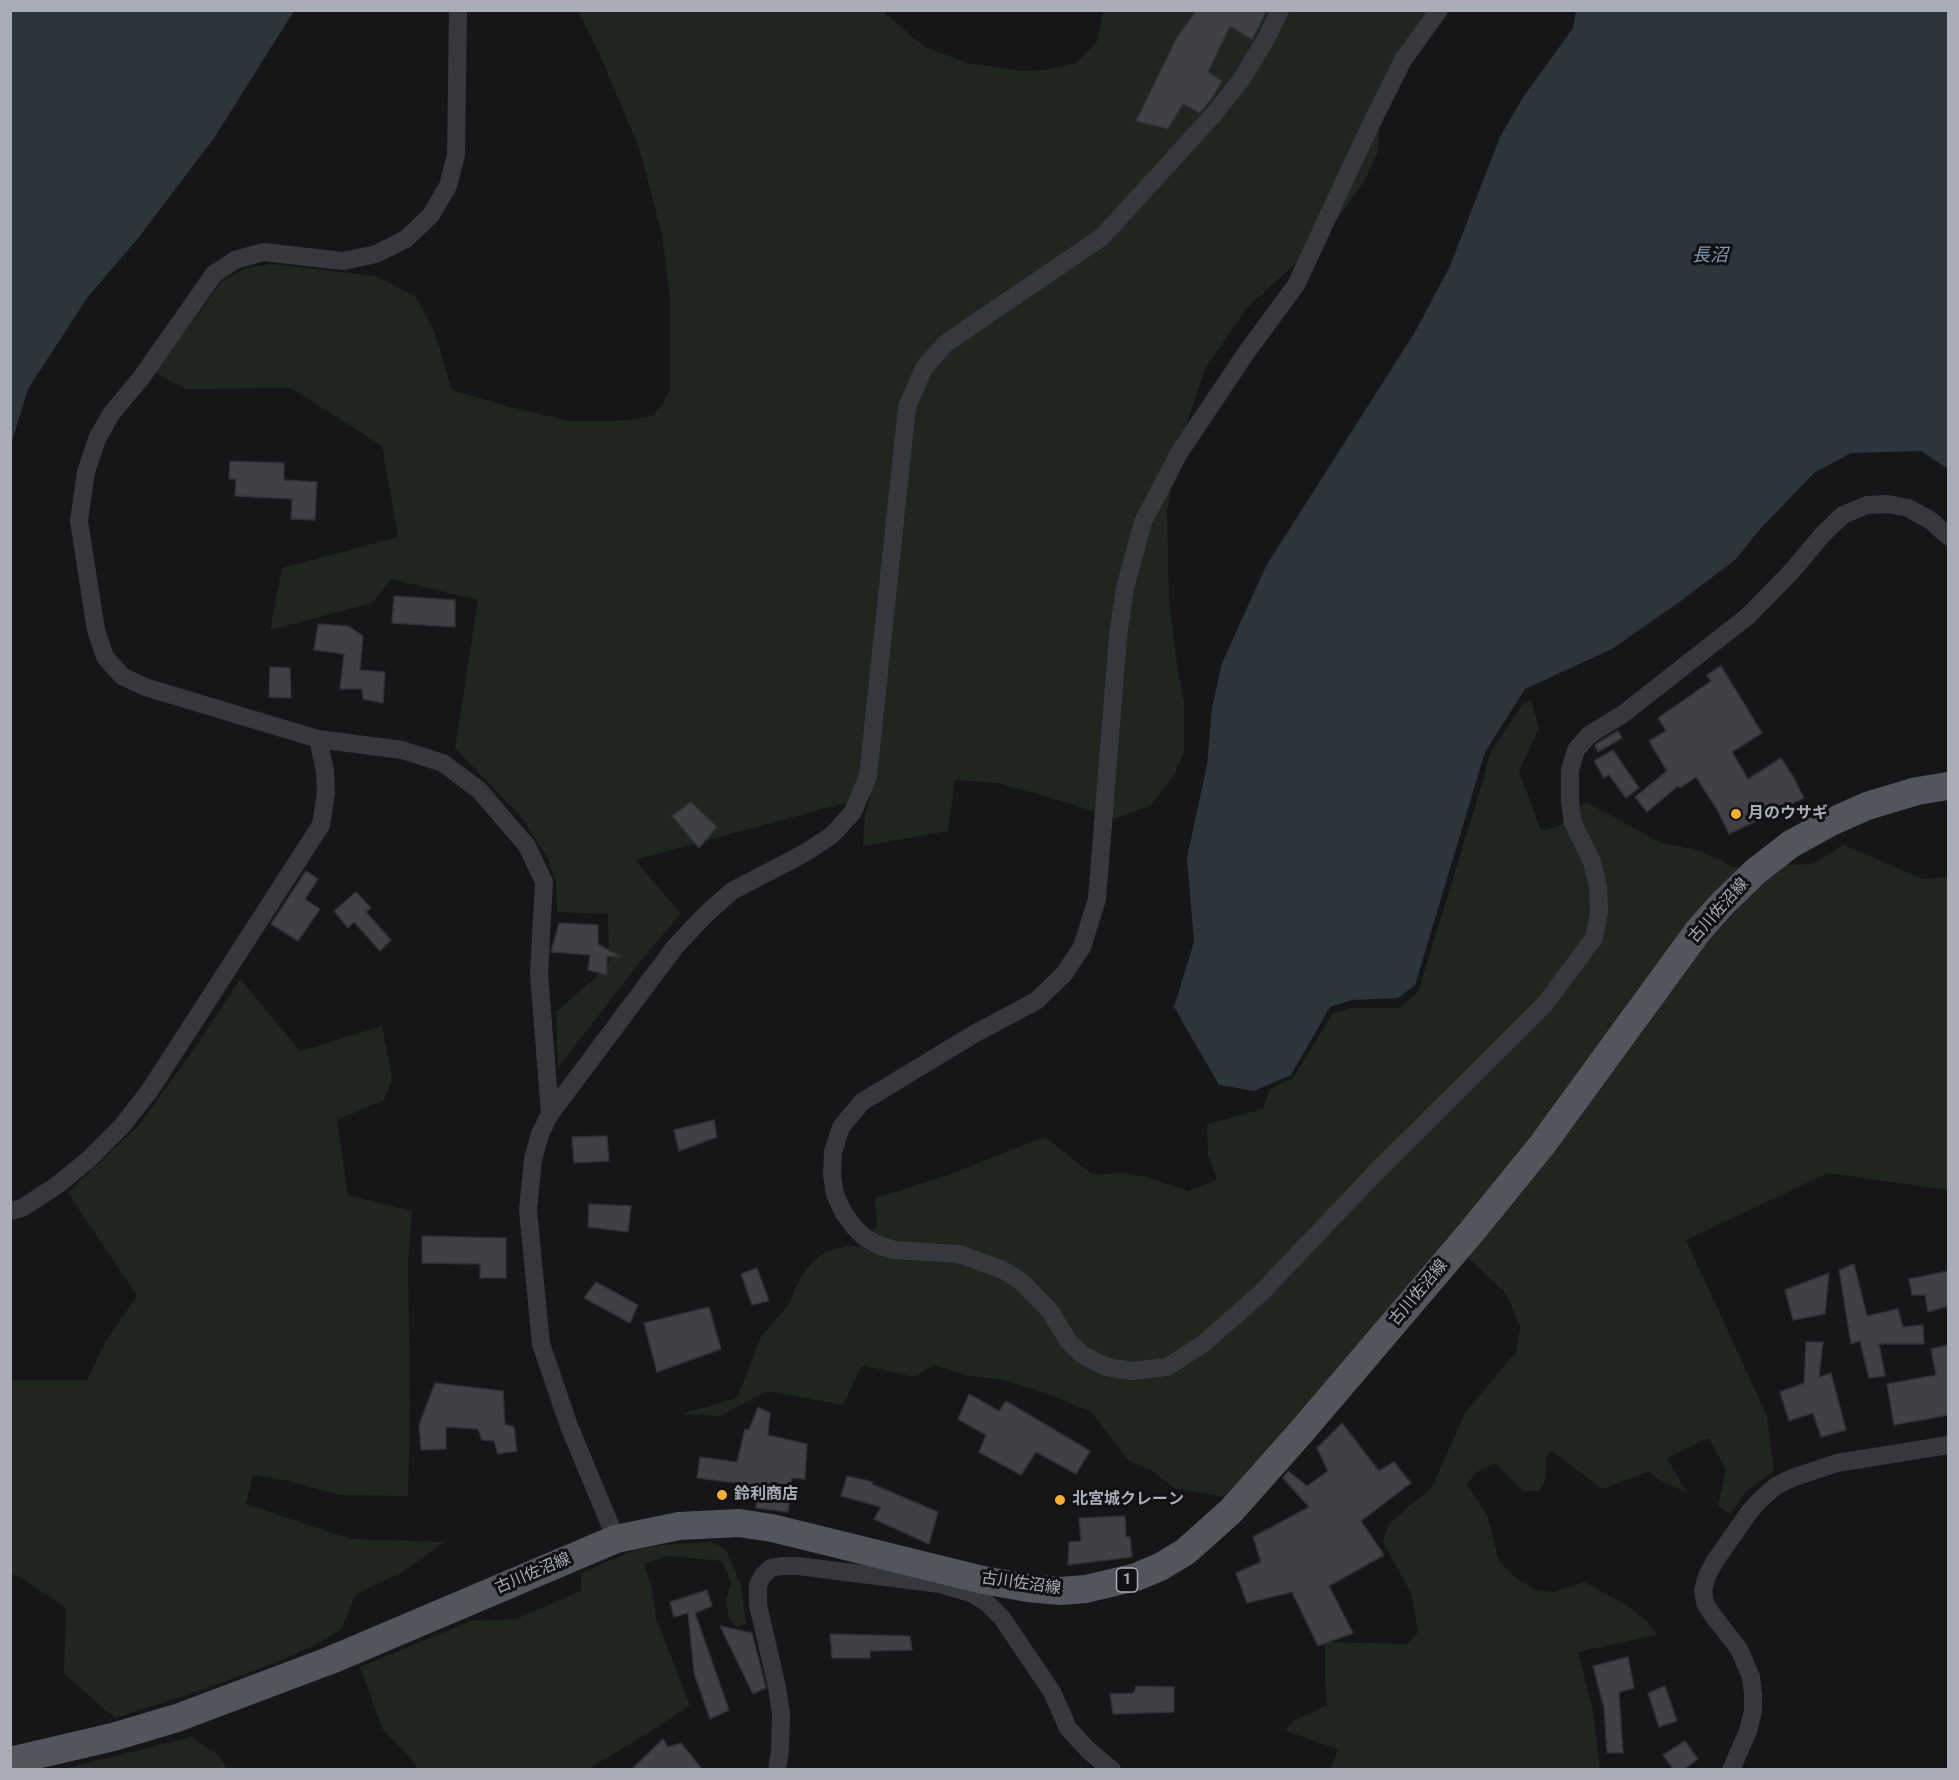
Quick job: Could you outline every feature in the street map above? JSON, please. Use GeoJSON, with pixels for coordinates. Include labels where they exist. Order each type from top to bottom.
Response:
{"type":"FeatureCollection","features":[{"type":"Feature","properties":{"kind":"main road","name":"古川佐沼線"},"geometry":{"type":"LineString","coordinates":[[10,1761],[113,1737],[243,1695],[616,1539],[679,1526],[739,1523],[772,1528],[806,1535],[943,1577],[1060,1591],[1086,1589],[1136,1578],[1160,1567],[1185,1552],[1231,1511],[1473,1230],[1542,1145],[1691,940],[1722,904],[1756,871],[1791,844],[1831,822],[1867,806],[1917,791],[1948,786]]}},
{"type":"Feature","properties":{"kind":"street"},"geometry":{"type":"LineString","coordinates":[[458,10],[456,154],[448,186],[431,215],[406,239],[376,254],[343,261],[264,252],[235,260],[214,274],[141,378],[111,414],[97,439],[86,472],[79,521],[96,630],[105,657],[122,676],[145,687],[318,739],[402,750],[443,763],[478,790],[528,846],[544,882],[539,973],[550,1114]]}},
{"type":"Feature","properties":{"kind":"street"},"geometry":{"type":"LineString","coordinates":[[616,1539],[569,1426],[541,1344],[528,1210],[532,1159],[540,1134],[550,1114],[675,946],[705,915],[732,891],[803,854],[832,835],[853,812],[868,776],[907,407],[924,368],[946,343],[1102,237],[1214,114],[1241,80],[1266,39],[1280,10]]}},
{"type":"Feature","properties":{"kind":"street"},"geometry":{"type":"LineString","coordinates":[[1439,10],[1404,60],[1371,124],[1296,285],[1246,352],[1179,453],[1143,522],[1125,588],[1118,636],[1097,899],[1082,946],[1064,974],[1036,1001],[974,1034],[862,1102],[842,1127],[834,1152],[832,1175],[835,1194],[854,1227],[864,1237],[880,1246],[895,1250],[959,1254],[1003,1270],[1022,1282],[1050,1311],[1069,1342],[1081,1354],[1106,1368],[1132,1371],[1167,1367],[1185,1356],[1203,1344],[1261,1293],[1377,1171],[1545,1004],[1594,938],[1599,912],[1598,886],[1592,862],[1573,823],[1570,802],[1570,770],[1576,750],[1589,735],[1623,714],[1748,616],[1843,515],[1867,505],[1888,504],[1908,508],[1930,520],[1948,536]]}},
{"type":"Feature","properties":{"kind":"street"},"geometry":{"type":"LineString","coordinates":[[10,1211],[22,1208],[88,1160],[122,1126],[156,1080],[321,825],[326,793],[325,771],[318,739]]}},
{"type":"Feature","properties":{"kind":"street"},"geometry":{"type":"LineString","coordinates":[[1731,1770],[1748,1731],[1753,1711],[1753,1694],[1751,1677],[1739,1649],[1705,1603],[1703,1590],[1707,1576],[1715,1562],[1750,1511],[1776,1486],[1791,1478],[1837,1463],[1948,1445]]}},
{"type":"Feature","properties":{"kind":"street"},"geometry":{"type":"LineString","coordinates":[[777,1770],[781,1714],[758,1605],[758,1585],[763,1575],[771,1568],[782,1566],[943,1577],[974,1594],[1002,1617],[1052,1692],[1068,1728],[1089,1751],[1112,1770]]}},
{"type":"Feature","properties":{"kind":"shaded area"},"geometry":{"type":"Polygon","coordinates":[[[578,11],[882,11],[925,47],[967,63],[1022,71],[1045,70],[1076,63],[1097,42],[1103,11],[1439,11],[1380,110],[1378,152],[1365,180],[1326,235],[1247,308],[1206,367],[1182,437],[1167,510],[1169,601],[1184,705],[1184,752],[1174,775],[1150,806],[1114,819],[1072,804],[997,783],[955,780],[948,831],[863,846],[865,814],[871,796],[635,860],[681,914],[642,959],[558,1068],[556,1012],[609,965],[608,914],[557,912],[556,882],[547,856],[521,817],[455,748],[478,600],[391,579],[372,603],[270,630],[282,568],[398,537],[382,446],[291,388],[186,389],[155,373],[222,281],[246,268],[271,264],[376,276],[416,297],[435,333],[452,390],[569,421],[620,421],[652,416],[662,405],[670,390],[670,299],[662,234],[639,148],[600,55],[578,11]]]}},
{"type":"Feature","properties":{"kind":"shaded area"},"geometry":{"type":"Polygon","coordinates":[[[1531,700],[1539,728],[1519,771],[1541,831],[1559,826],[1586,802],[1661,843],[1697,850],[1732,867],[1812,864],[1844,845],[1923,879],[1948,877],[1948,1190],[1828,1173],[1686,1240],[1767,1416],[1774,1471],[1745,1492],[1731,1514],[1718,1506],[1726,1469],[1708,1438],[1667,1458],[1687,1493],[1649,1472],[1602,1489],[1552,1451],[1546,1458],[1546,1477],[1540,1491],[1523,1491],[1495,1463],[1475,1473],[1467,1485],[1487,1515],[1499,1561],[1515,1577],[1535,1590],[1554,1592],[1584,1582],[1626,1605],[1648,1622],[1657,1635],[1578,1652],[1593,1710],[1600,1769],[1331,1769],[1338,1749],[1285,1731],[1295,1720],[1327,1705],[1325,1642],[1408,1644],[1418,1632],[1411,1593],[1383,1542],[1389,1524],[1432,1487],[1465,1413],[1516,1352],[1520,1327],[1507,1295],[1472,1261],[1445,1242],[1305,1411],[1225,1497],[1174,1488],[1153,1471],[1128,1460],[1091,1412],[1046,1393],[1003,1380],[966,1375],[934,1365],[913,1377],[862,1365],[843,1405],[767,1391],[720,1416],[681,1414],[737,1398],[761,1337],[790,1303],[795,1288],[807,1268],[824,1252],[847,1246],[864,1247],[877,1225],[875,1198],[948,1175],[1045,1137],[1093,1175],[1123,1173],[1146,1177],[1188,1191],[1217,1180],[1208,1155],[1207,1124],[1263,1109],[1270,1089],[1293,1078],[1333,1013],[1352,1008],[1399,1008],[1418,992],[1490,753],[1523,704],[1531,700]]]}},
{"type":"Feature","properties":{"kind":"shaded area"},"geometry":{"type":"Polygon","coordinates":[[[240,979],[300,1051],[382,1026],[392,1078],[384,1100],[337,1120],[348,1195],[412,1211],[408,1264],[410,1406],[408,1496],[340,1495],[288,1481],[253,1475],[246,1504],[350,1539],[444,1542],[401,1573],[356,1594],[341,1630],[311,1647],[196,1692],[115,1718],[64,1674],[66,1608],[20,1577],[11,1574],[11,1380],[87,1380],[106,1341],[137,1296],[68,1193],[138,1126],[195,1048],[240,979]]]}},
{"type":"Feature","properties":{"kind":"shaded area"},"geometry":{"type":"Polygon","coordinates":[[[711,1542],[726,1550],[741,1585],[746,1624],[736,1627],[729,1618],[726,1601],[731,1582],[722,1561],[668,1556],[644,1564],[652,1589],[656,1618],[690,1705],[588,1769],[417,1769],[413,1761],[383,1730],[360,1667],[471,1621],[516,1619],[581,1591],[581,1573],[634,1550],[663,1545],[711,1542]]]}},
{"type":"Feature","properties":{"kind":"shaded area"},"geometry":{"type":"Polygon","coordinates":[[[192,1737],[218,1755],[228,1769],[64,1769],[192,1737]]]}},
{"type":"Feature","properties":{"kind":"water"},"geometry":{"type":"Polygon","coordinates":[[[11,10],[294,11],[214,138],[139,237],[87,298],[28,389],[11,444],[11,10]]]}},
{"type":"Feature","properties":{"kind":"water","name":"長沼"},"geometry":{"type":"Polygon","coordinates":[[[1576,11],[1948,11],[1948,469],[1921,451],[1851,453],[1814,473],[1760,529],[1735,560],[1678,603],[1612,649],[1525,689],[1485,752],[1415,985],[1398,998],[1352,1000],[1330,1007],[1291,1075],[1254,1091],[1219,1085],[1174,1007],[1194,942],[1187,858],[1207,765],[1212,708],[1222,663],[1266,566],[1415,332],[1450,266],[1500,137],[1522,99],[1573,28],[1576,11]]]}},
{"type":"Feature","properties":{"kind":"building"},"geometry":{"type":"Polygon","coordinates":[[[1197,10],[1267,10],[1252,40],[1230,26],[1208,72],[1222,81],[1200,113],[1183,104],[1168,129],[1136,121],[1177,37],[1197,10]]]}},
{"type":"Feature","properties":{"kind":"building"},"geometry":{"type":"Polygon","coordinates":[[[230,461],[284,463],[284,480],[317,482],[315,520],[291,519],[292,499],[235,496],[236,479],[229,479],[230,461]]]}},
{"type":"Feature","properties":{"kind":"building"},"geometry":{"type":"Polygon","coordinates":[[[394,596],[455,600],[455,627],[392,623],[394,596]]]}},
{"type":"Feature","properties":{"kind":"building"},"geometry":{"type":"Polygon","coordinates":[[[318,624],[348,626],[363,636],[360,670],[385,672],[383,703],[363,699],[362,689],[340,689],[344,654],[314,650],[318,624]]]}},
{"type":"Feature","properties":{"kind":"building"},"geometry":{"type":"Polygon","coordinates":[[[1721,666],[1762,733],[1732,752],[1748,779],[1781,758],[1804,798],[1729,834],[1718,811],[1696,777],[1680,788],[1678,786],[1647,812],[1635,797],[1667,771],[1649,741],[1666,731],[1658,718],[1711,681],[1707,675],[1721,666]]]}},
{"type":"Feature","properties":{"kind":"building"},"geometry":{"type":"Polygon","coordinates":[[[270,667],[290,668],[291,698],[269,697],[270,667]]]}},
{"type":"Feature","properties":{"kind":"building"},"geometry":{"type":"Polygon","coordinates":[[[1618,731],[1622,738],[1598,752],[1596,744],[1618,731]]]}},
{"type":"Feature","properties":{"kind":"building"},"geometry":{"type":"Polygon","coordinates":[[[1613,750],[1639,788],[1626,798],[1609,775],[1604,778],[1594,761],[1613,750]]]}},
{"type":"Feature","properties":{"kind":"building"},"geometry":{"type":"Polygon","coordinates":[[[691,802],[717,827],[699,848],[672,816],[691,802]]]}},
{"type":"Feature","properties":{"kind":"building"},"geometry":{"type":"Polygon","coordinates":[[[306,871],[318,879],[305,899],[320,909],[298,941],[271,924],[306,871]]]}},
{"type":"Feature","properties":{"kind":"building"},"geometry":{"type":"Polygon","coordinates":[[[356,892],[371,908],[366,912],[391,940],[380,951],[354,922],[348,928],[334,911],[356,892]]]}},
{"type":"Feature","properties":{"kind":"building"},"geometry":{"type":"Polygon","coordinates":[[[559,923],[598,925],[598,944],[621,957],[607,956],[607,975],[588,970],[590,955],[551,952],[559,923]]]}},
{"type":"Feature","properties":{"kind":"building"},"geometry":{"type":"Polygon","coordinates":[[[714,1120],[717,1137],[679,1151],[674,1130],[714,1120]]]}},
{"type":"Feature","properties":{"kind":"building"},"geometry":{"type":"Polygon","coordinates":[[[607,1136],[609,1161],[574,1163],[572,1137],[607,1136]]]}},
{"type":"Feature","properties":{"kind":"building"},"geometry":{"type":"Polygon","coordinates":[[[589,1204],[631,1206],[628,1232],[588,1227],[589,1204]]]}},
{"type":"Feature","properties":{"kind":"building"},"geometry":{"type":"Polygon","coordinates":[[[422,1236],[506,1238],[506,1278],[480,1278],[480,1264],[422,1263],[422,1236]]]}},
{"type":"Feature","properties":{"kind":"building"},"geometry":{"type":"Polygon","coordinates":[[[1854,1264],[1867,1316],[1898,1309],[1903,1327],[1923,1325],[1924,1344],[1879,1344],[1885,1376],[1869,1378],[1860,1341],[1851,1344],[1839,1270],[1854,1264]]]}},
{"type":"Feature","properties":{"kind":"building"},"geometry":{"type":"Polygon","coordinates":[[[757,1268],[769,1301],[752,1305],[741,1274],[757,1268]]]}},
{"type":"Feature","properties":{"kind":"building"},"geometry":{"type":"Polygon","coordinates":[[[1948,1271],[1948,1306],[1928,1312],[1925,1295],[1912,1295],[1909,1279],[1948,1271]]]}},
{"type":"Feature","properties":{"kind":"building"},"geometry":{"type":"Polygon","coordinates":[[[1829,1273],[1825,1314],[1793,1320],[1785,1290],[1829,1273]]]}},
{"type":"Feature","properties":{"kind":"building"},"geometry":{"type":"Polygon","coordinates":[[[596,1282],[638,1305],[630,1323],[584,1298],[596,1282]]]}},
{"type":"Feature","properties":{"kind":"building"},"geometry":{"type":"Polygon","coordinates":[[[709,1307],[721,1349],[657,1372],[644,1323],[709,1307]]]}},
{"type":"Feature","properties":{"kind":"building"},"geometry":{"type":"Polygon","coordinates":[[[1806,1342],[1823,1342],[1819,1377],[1831,1373],[1846,1430],[1821,1437],[1813,1413],[1789,1421],[1780,1392],[1804,1383],[1806,1342]]]}},
{"type":"Feature","properties":{"kind":"building"},"geometry":{"type":"Polygon","coordinates":[[[1948,1345],[1948,1415],[1894,1425],[1887,1384],[1936,1375],[1931,1349],[1948,1345]]]}},
{"type":"Feature","properties":{"kind":"building"},"geometry":{"type":"Polygon","coordinates":[[[435,1383],[503,1391],[505,1424],[514,1427],[517,1451],[498,1454],[494,1441],[482,1440],[478,1429],[446,1427],[446,1449],[421,1450],[419,1425],[435,1383]]]}},
{"type":"Feature","properties":{"kind":"building"},"geometry":{"type":"Polygon","coordinates":[[[969,1394],[999,1411],[1006,1401],[1090,1451],[1076,1474],[1036,1452],[1021,1475],[979,1452],[986,1435],[958,1419],[969,1394]]]}},
{"type":"Feature","properties":{"kind":"building"},"geometry":{"type":"Polygon","coordinates":[[[758,1407],[770,1413],[768,1435],[807,1444],[805,1479],[792,1478],[788,1512],[756,1508],[757,1496],[743,1489],[744,1484],[697,1478],[700,1457],[737,1462],[745,1429],[749,1430],[758,1407]]]}},
{"type":"Feature","properties":{"kind":"building"},"geometry":{"type":"Polygon","coordinates":[[[1342,1423],[1379,1471],[1394,1462],[1411,1483],[1361,1521],[1384,1555],[1329,1586],[1353,1633],[1318,1646],[1292,1592],[1247,1603],[1236,1573],[1261,1562],[1253,1537],[1309,1507],[1283,1478],[1288,1471],[1307,1486],[1328,1471],[1317,1448],[1342,1423]]]}},
{"type":"Feature","properties":{"kind":"building"},"geometry":{"type":"Polygon","coordinates":[[[847,1476],[873,1482],[872,1484],[938,1512],[929,1544],[874,1519],[881,1507],[841,1496],[847,1476]]]}},
{"type":"Feature","properties":{"kind":"building"},"geometry":{"type":"Polygon","coordinates":[[[1125,1516],[1126,1537],[1130,1537],[1132,1557],[1068,1565],[1069,1542],[1081,1541],[1079,1518],[1125,1516]]]}},
{"type":"Feature","properties":{"kind":"building"},"geometry":{"type":"Polygon","coordinates":[[[707,1590],[712,1606],[695,1613],[729,1710],[710,1719],[694,1673],[688,1613],[674,1617],[670,1602],[707,1590]]]}},
{"type":"Feature","properties":{"kind":"building"},"geometry":{"type":"Polygon","coordinates":[[[720,1626],[752,1633],[766,1688],[753,1694],[720,1626]]]}},
{"type":"Feature","properties":{"kind":"building"},"geometry":{"type":"Polygon","coordinates":[[[830,1634],[910,1636],[912,1650],[870,1651],[870,1658],[832,1658],[830,1634]]]}},
{"type":"Feature","properties":{"kind":"building"},"geometry":{"type":"Polygon","coordinates":[[[1628,1657],[1634,1688],[1619,1692],[1623,1753],[1607,1753],[1604,1708],[1593,1666],[1628,1657]]]}},
{"type":"Feature","properties":{"kind":"building"},"geometry":{"type":"Polygon","coordinates":[[[1136,1686],[1174,1687],[1174,1712],[1113,1714],[1110,1694],[1134,1693],[1136,1686]]]}},
{"type":"Feature","properties":{"kind":"building"},"geometry":{"type":"Polygon","coordinates":[[[1665,1686],[1677,1721],[1659,1727],[1648,1693],[1665,1686]]]}},
{"type":"Feature","properties":{"kind":"building"},"geometry":{"type":"Polygon","coordinates":[[[663,1739],[668,1747],[681,1743],[703,1770],[631,1770],[663,1739]]]}},
{"type":"Feature","properties":{"kind":"building"},"geometry":{"type":"Polygon","coordinates":[[[1685,1741],[1698,1759],[1683,1770],[1674,1770],[1663,1755],[1685,1741]]]}},
{"type":"Feature","properties":{"kind":"place","name":"月のウサギ"},"geometry":{"type":"Point","coordinates":[1736,814]}},
{"type":"Feature","properties":{"kind":"place","name":"鈴利商店"},"geometry":{"type":"Point","coordinates":[722,1495]}},
{"type":"Feature","properties":{"kind":"place","name":"北宮城クレーン"},"geometry":{"type":"Point","coordinates":[1060,1500]}}]}
